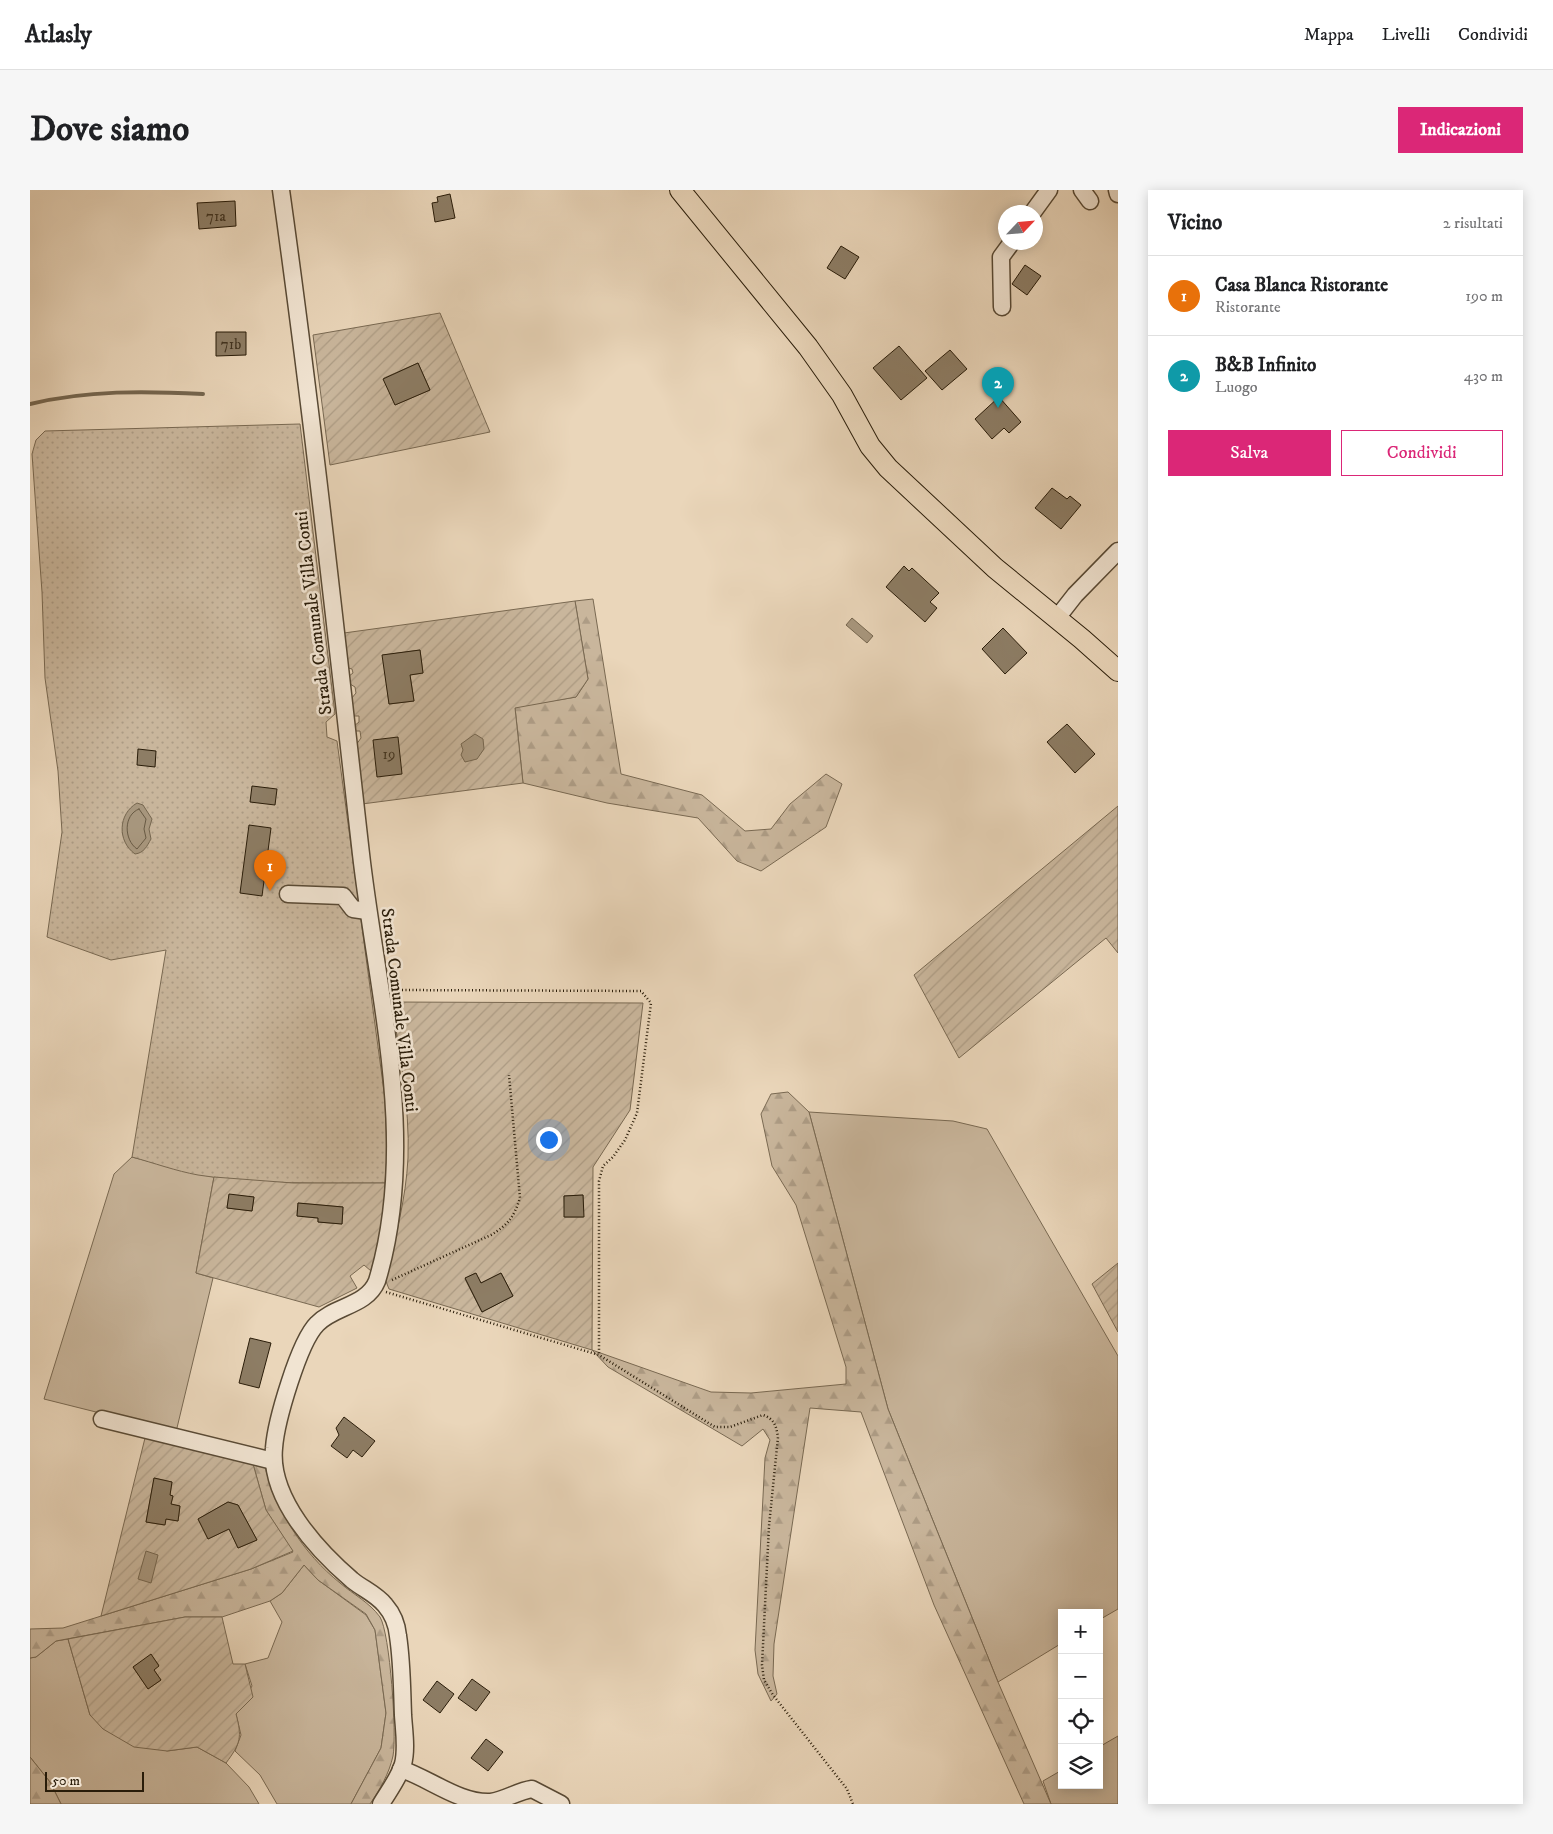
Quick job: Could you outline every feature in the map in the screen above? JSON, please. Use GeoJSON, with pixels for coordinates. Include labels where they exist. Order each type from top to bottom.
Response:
{"type":"FeatureCollection","features":[{"type":"Feature","properties":{"kind":"main road"},"geometry":{"type":"LineString","coordinates":[[680,190],[808,348],[842,395],[874,450],[888,468],[995,568],[1118,671]]}},
{"type":"Feature","properties":{"kind":"street","name":"Strada Comunale Villa Conti"},"geometry":{"type":"LineString","coordinates":[[281,190],[367,911],[393,1083],[396,1147],[392,1217],[383,1261],[374,1288]]}},
{"type":"Feature","properties":{"kind":"street"},"geometry":{"type":"LineString","coordinates":[[1038,205],[1050,190]]}},
{"type":"Feature","properties":{"kind":"street"},"geometry":{"type":"LineString","coordinates":[[1117,190],[1118,194]]}},
{"type":"Feature","properties":{"kind":"street"},"geometry":{"type":"LineString","coordinates":[[1002,307],[1001,257],[1006,250]]}},
{"type":"Feature","properties":{"kind":"street"},"geometry":{"type":"LineString","coordinates":[[1057,618],[1075,595],[1118,551]]}},
{"type":"Feature","properties":{"kind":"street"},"geometry":{"type":"LineString","coordinates":[[288,894],[343,896],[353,909],[367,911]]}},
{"type":"Feature","properties":{"kind":"street"},"geometry":{"type":"LineString","coordinates":[[374,1288],[363,1298],[328,1315],[317,1323],[306,1340],[275,1436],[273,1461],[281,1488],[310,1537],[331,1562],[355,1582],[378,1597],[394,1621],[398,1635],[405,1752],[402,1769],[381,1804]]}},
{"type":"Feature","properties":{"kind":"street"},"geometry":{"type":"LineString","coordinates":[[102,1419],[273,1461]]}},
{"type":"Feature","properties":{"kind":"street"},"geometry":{"type":"LineString","coordinates":[[402,1769],[446,1791],[477,1801],[491,1802],[532,1789],[561,1804]]}},
{"type":"Feature","properties":{"kind":"path"},"geometry":{"type":"LineString","coordinates":[[379,990],[641,991],[648,997],[651,1003],[637,1113],[625,1140],[614,1157],[603,1166],[599,1181],[599,1355]]}},
{"type":"Feature","properties":{"kind":"path"},"geometry":{"type":"LineString","coordinates":[[374,1288],[491,1235],[506,1226],[515,1215],[520,1198],[509,1075]]}},
{"type":"Feature","properties":{"kind":"path"},"geometry":{"type":"LineString","coordinates":[[374,1288],[599,1355],[715,1427],[730,1427],[763,1415],[771,1418],[776,1426],[778,1437],[769,1526],[762,1665],[764,1680],[772,1695],[847,1789],[853,1804]]}},
{"type":"Feature","properties":{"kind":"green space"},"geometry":{"type":"Polygon","coordinates":[[[440,313],[490,432],[330,465],[313,335],[440,313]],[[418,363],[384,378],[395,405],[430,390],[418,363]]]}},
{"type":"Feature","properties":{"kind":"green space"},"geometry":{"type":"Polygon","coordinates":[[[300,424],[335,714],[326,722],[327,737],[337,741],[385,1099],[387,1152],[385,1183],[292,1183],[221,1178],[198,1175],[132,1157],[166,950],[111,960],[47,937],[62,832],[58,771],[45,678],[42,592],[32,454],[36,440],[45,431],[300,424]]]}},
{"type":"Feature","properties":{"kind":"green space"},"geometry":{"type":"Polygon","coordinates":[[[593,599],[621,774],[702,795],[745,831],[771,829],[790,804],[826,774],[842,784],[826,827],[761,871],[737,861],[698,818],[607,803],[523,783],[515,707],[576,697],[588,679],[575,601],[593,599]]]}},
{"type":"Feature","properties":{"kind":"green space"},"geometry":{"type":"Polygon","coordinates":[[[575,601],[588,679],[576,697],[515,708],[523,783],[362,804],[356,745],[361,738],[360,731],[354,731],[354,726],[359,722],[359,716],[353,716],[351,699],[356,693],[355,687],[350,684],[349,676],[353,673],[352,669],[348,668],[344,633],[575,601]],[[420,650],[383,655],[389,704],[414,701],[410,675],[423,673],[420,650]]]}},
{"type":"Feature","properties":{"kind":"green space"},"geometry":{"type":"Polygon","coordinates":[[[1118,806],[1118,953],[1106,938],[959,1058],[914,975],[1118,806]]]}},
{"type":"Feature","properties":{"kind":"green space"},"geometry":{"type":"Polygon","coordinates":[[[392,1002],[643,1003],[630,1110],[593,1167],[592,1350],[389,1289],[385,1279],[402,1204],[408,1158],[406,1099],[392,1002]],[[583,1195],[564,1196],[565,1217],[583,1217],[583,1195]],[[475,1273],[465,1279],[482,1312],[513,1296],[501,1273],[481,1283],[475,1273]]]}},
{"type":"Feature","properties":{"kind":"green space"},"geometry":{"type":"Polygon","coordinates":[[[788,1092],[809,1112],[888,1409],[998,1682],[1051,1804],[1024,1804],[934,1605],[861,1412],[810,1408],[774,1644],[773,1676],[777,1694],[771,1701],[758,1674],[755,1650],[765,1458],[770,1440],[763,1429],[742,1446],[608,1367],[592,1350],[711,1392],[751,1393],[846,1384],[846,1367],[796,1205],[772,1166],[761,1114],[771,1094],[788,1092]]]}},
{"type":"Feature","properties":{"kind":"green space"},"geometry":{"type":"Polygon","coordinates":[[[809,1112],[953,1121],[987,1129],[1118,1356],[1118,1609],[1103,1618],[1103,1609],[1058,1609],[1058,1645],[998,1682],[888,1409],[809,1112]]]}},
{"type":"Feature","properties":{"kind":"green space"},"geometry":{"type":"Polygon","coordinates":[[[132,1157],[214,1177],[196,1273],[213,1278],[176,1432],[44,1399],[114,1174],[132,1157]]]}},
{"type":"Feature","properties":{"kind":"green space"},"geometry":{"type":"Polygon","coordinates":[[[214,1177],[293,1183],[385,1183],[384,1220],[371,1271],[364,1265],[350,1276],[357,1288],[319,1307],[196,1273],[214,1177]],[[229,1195],[227,1208],[252,1211],[254,1197],[229,1195]],[[298,1203],[297,1216],[318,1218],[318,1222],[342,1224],[343,1207],[298,1203]]]}},
{"type":"Feature","properties":{"kind":"green space"},"geometry":{"type":"Polygon","coordinates":[[[1118,1263],[1118,1332],[1092,1284],[1118,1263]]]}},
{"type":"Feature","properties":{"kind":"green space"},"geometry":{"type":"Polygon","coordinates":[[[145,1438],[253,1464],[266,1510],[293,1551],[251,1569],[101,1616],[145,1438]],[[154,1478],[146,1522],[164,1525],[166,1519],[178,1521],[180,1506],[171,1504],[173,1496],[170,1495],[172,1482],[154,1478]],[[228,1502],[198,1519],[208,1539],[229,1529],[238,1548],[257,1540],[238,1505],[228,1502]]]}},
{"type":"Feature","properties":{"kind":"green space"},"geometry":{"type":"Polygon","coordinates":[[[253,1464],[265,1467],[284,1516],[314,1559],[376,1612],[384,1627],[392,1685],[394,1745],[389,1769],[381,1787],[370,1804],[351,1804],[381,1748],[386,1713],[375,1630],[366,1614],[318,1580],[304,1565],[282,1593],[270,1601],[222,1617],[185,1617],[56,1641],[36,1657],[30,1658],[30,1629],[63,1628],[251,1569],[293,1552],[266,1510],[253,1464]]]}},
{"type":"Feature","properties":{"kind":"green space"},"geometry":{"type":"Polygon","coordinates":[[[304,1565],[318,1580],[366,1615],[375,1630],[386,1713],[381,1748],[351,1804],[277,1804],[260,1775],[235,1751],[241,1735],[236,1714],[252,1686],[245,1664],[268,1658],[282,1622],[270,1601],[282,1593],[304,1565]]]}},
{"type":"Feature","properties":{"kind":"green space"},"geometry":{"type":"Polygon","coordinates":[[[185,1617],[222,1617],[233,1664],[245,1664],[253,1697],[236,1714],[239,1740],[226,1763],[197,1747],[167,1751],[134,1747],[103,1729],[90,1715],[68,1639],[185,1617]],[[151,1655],[133,1667],[148,1689],[161,1680],[154,1670],[159,1665],[151,1655]]]}},
{"type":"Feature","properties":{"kind":"green space"},"geometry":{"type":"Polygon","coordinates":[[[68,1639],[90,1715],[167,1751],[197,1747],[226,1763],[249,1787],[259,1804],[61,1804],[50,1782],[30,1757],[30,1658],[36,1657],[56,1641],[68,1639]]]}},
{"type":"Feature","properties":{"kind":"green space"},"geometry":{"type":"Polygon","coordinates":[[[1118,1736],[1118,1804],[1051,1804],[1043,1781],[1058,1772],[1058,1789],[1103,1789],[1103,1745],[1118,1736]]]}},
{"type":"Feature","properties":{"kind":"green space"},"geometry":{"type":"Polygon","coordinates":[[[30,1757],[50,1782],[61,1804],[30,1804],[30,1757]]]}},
{"type":"Feature","properties":{"kind":"water"},"geometry":{"type":"Polygon","coordinates":[[[852,618],[873,636],[867,643],[846,625],[852,618]]]}},
{"type":"Feature","properties":{"kind":"water"},"geometry":{"type":"Polygon","coordinates":[[[475,734],[483,739],[484,749],[477,759],[465,762],[461,755],[463,750],[461,744],[475,734]]]}},
{"type":"Feature","properties":{"kind":"water"},"geometry":{"type":"Polygon","coordinates":[[[137,803],[143,805],[152,819],[149,829],[151,839],[143,851],[135,854],[125,842],[122,828],[126,814],[137,803]]]}},
{"type":"Feature","properties":{"kind":"water"},"geometry":{"type":"Polygon","coordinates":[[[146,1551],[158,1555],[151,1583],[138,1579],[146,1551]]]}},
{"type":"Feature","properties":{"kind":"building"},"geometry":{"type":"Polygon","coordinates":[[[450,194],[455,218],[435,222],[432,203],[438,202],[437,197],[450,194]]]}},
{"type":"Feature","properties":{"kind":"building"},"geometry":{"type":"Polygon","coordinates":[[[235,201],[236,226],[199,229],[197,203],[235,201]]]}},
{"type":"Feature","properties":{"kind":"building"},"geometry":{"type":"Polygon","coordinates":[[[841,246],[859,257],[845,279],[827,268],[841,246]]]}},
{"type":"Feature","properties":{"kind":"building"},"geometry":{"type":"Polygon","coordinates":[[[1025,265],[1041,276],[1027,295],[1012,284],[1025,265]]]}},
{"type":"Feature","properties":{"kind":"building"},"geometry":{"type":"Polygon","coordinates":[[[216,332],[246,332],[246,355],[216,356],[216,332]]]}},
{"type":"Feature","properties":{"kind":"building"},"geometry":{"type":"Polygon","coordinates":[[[899,346],[927,378],[901,400],[873,368],[899,346]]]}},
{"type":"Feature","properties":{"kind":"building"},"geometry":{"type":"Polygon","coordinates":[[[950,350],[967,369],[942,390],[925,371],[950,350]]]}},
{"type":"Feature","properties":{"kind":"building"},"geometry":{"type":"Polygon","coordinates":[[[418,363],[430,390],[395,405],[383,379],[418,363]]]}},
{"type":"Feature","properties":{"kind":"building"},"geometry":{"type":"Polygon","coordinates":[[[999,397],[1021,422],[1009,433],[1004,428],[992,439],[975,419],[999,397]]]}},
{"type":"Feature","properties":{"kind":"building"},"geometry":{"type":"Polygon","coordinates":[[[1052,488],[1067,499],[1070,496],[1081,505],[1061,529],[1035,508],[1052,488]]]}},
{"type":"Feature","properties":{"kind":"building"},"geometry":{"type":"Polygon","coordinates":[[[904,566],[909,571],[912,568],[939,593],[930,602],[937,608],[925,622],[886,587],[904,566]]]}},
{"type":"Feature","properties":{"kind":"building"},"geometry":{"type":"Polygon","coordinates":[[[1003,628],[1027,653],[1005,674],[982,649],[1003,628]]]}},
{"type":"Feature","properties":{"kind":"building"},"geometry":{"type":"Polygon","coordinates":[[[420,650],[423,673],[410,675],[414,701],[389,704],[382,655],[420,650]]]}},
{"type":"Feature","properties":{"kind":"building"},"geometry":{"type":"Polygon","coordinates":[[[1067,724],[1095,754],[1075,773],[1047,742],[1067,724]]]}},
{"type":"Feature","properties":{"kind":"building"},"geometry":{"type":"Polygon","coordinates":[[[398,737],[402,774],[377,777],[373,740],[398,737]]]}},
{"type":"Feature","properties":{"kind":"building"},"geometry":{"type":"Polygon","coordinates":[[[138,749],[156,751],[155,767],[137,765],[138,749]]]}},
{"type":"Feature","properties":{"kind":"building"},"geometry":{"type":"Polygon","coordinates":[[[252,786],[277,789],[275,805],[250,802],[252,786]]]}},
{"type":"Feature","properties":{"kind":"building"},"geometry":{"type":"Polygon","coordinates":[[[249,825],[271,828],[262,896],[240,893],[249,825]]]}},
{"type":"Feature","properties":{"kind":"building"},"geometry":{"type":"Polygon","coordinates":[[[229,1194],[254,1197],[252,1211],[227,1208],[229,1194]]]}},
{"type":"Feature","properties":{"kind":"building"},"geometry":{"type":"Polygon","coordinates":[[[583,1195],[584,1217],[564,1217],[564,1196],[583,1195]]]}},
{"type":"Feature","properties":{"kind":"building"},"geometry":{"type":"Polygon","coordinates":[[[298,1203],[343,1207],[342,1224],[318,1222],[318,1218],[297,1216],[298,1203]]]}},
{"type":"Feature","properties":{"kind":"building"},"geometry":{"type":"Polygon","coordinates":[[[476,1273],[481,1283],[501,1273],[513,1296],[482,1312],[465,1278],[476,1273]]]}},
{"type":"Feature","properties":{"kind":"building"},"geometry":{"type":"Polygon","coordinates":[[[250,1338],[271,1343],[259,1388],[239,1383],[250,1338]]]}},
{"type":"Feature","properties":{"kind":"building"},"geometry":{"type":"Polygon","coordinates":[[[344,1417],[375,1441],[362,1457],[353,1450],[347,1458],[331,1446],[339,1435],[336,1428],[344,1417]]]}},
{"type":"Feature","properties":{"kind":"building"},"geometry":{"type":"Polygon","coordinates":[[[154,1478],[172,1482],[170,1495],[173,1496],[171,1504],[180,1506],[178,1521],[166,1519],[165,1525],[146,1522],[154,1478]]]}},
{"type":"Feature","properties":{"kind":"building"},"geometry":{"type":"Polygon","coordinates":[[[228,1502],[238,1505],[257,1540],[238,1548],[229,1529],[208,1539],[198,1519],[228,1502]]]}},
{"type":"Feature","properties":{"kind":"building"},"geometry":{"type":"Polygon","coordinates":[[[151,1654],[159,1666],[154,1670],[161,1680],[148,1689],[133,1667],[151,1654]]]}},
{"type":"Feature","properties":{"kind":"building"},"geometry":{"type":"Polygon","coordinates":[[[472,1679],[490,1692],[476,1711],[458,1698],[472,1679]]]}},
{"type":"Feature","properties":{"kind":"building"},"geometry":{"type":"Polygon","coordinates":[[[437,1681],[454,1694],[440,1713],[423,1700],[437,1681]]]}},
{"type":"Feature","properties":{"kind":"building"},"geometry":{"type":"Polygon","coordinates":[[[486,1739],[503,1752],[488,1771],[471,1758],[486,1739]]]}},
{"type":"Feature","properties":{"kind":"waterway"},"geometry":{"type":"LineString","coordinates":[[30,404],[52,399],[95,394],[160,392],[203,394]]}},
{"type":"Feature","properties":{"kind":"place","name":"B&B Infinito"},"geometry":{"type":"Point","coordinates":[998,408]}},
{"type":"Feature","properties":{"kind":"place","name":"Casa Blanca Ristorante"},"geometry":{"type":"Point","coordinates":[270,891]}}]}
